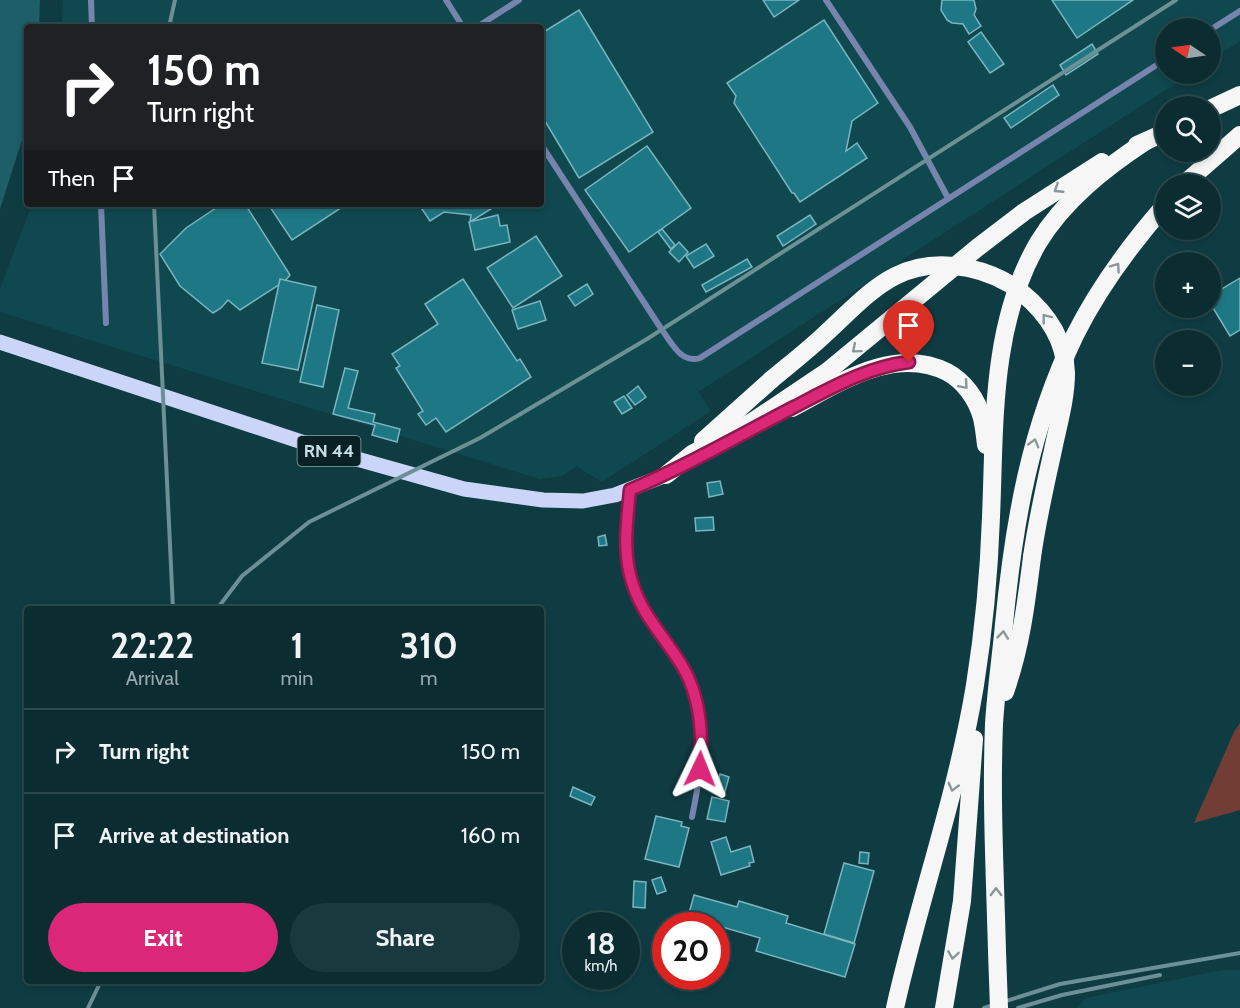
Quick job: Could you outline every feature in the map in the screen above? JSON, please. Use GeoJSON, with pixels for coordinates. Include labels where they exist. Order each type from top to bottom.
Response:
{"type":"FeatureCollection","features":[{"type":"Feature","properties":{"kind":"highway"},"geometry":{"type":"LineString","coordinates":[[1221,104],[1240,95]]}},
{"type":"Feature","properties":{"kind":"highway"},"geometry":{"type":"LineString","coordinates":[[1195,174],[1240,135]]}},
{"type":"Feature","properties":{"kind":"highway","name":"RN 44"},"geometry":{"type":"LineString","coordinates":[[666,475],[692,454],[752,422],[828,371],[976,248],[1024,212],[1109,157],[1155,137]]}},
{"type":"Feature","properties":{"kind":"highway"},"geometry":{"type":"LineString","coordinates":[[944,1008],[962,901],[988,585],[998,374],[1004,334],[1026,267],[1040,241],[1060,213],[1112,164],[1146,141]]}},
{"type":"Feature","properties":{"kind":"highway"},"geometry":{"type":"LineString","coordinates":[[999,1008],[993,773],[994,722],[1009,571],[1024,477],[1040,423],[1075,335],[1092,303],[1123,257],[1155,218]]}},
{"type":"Feature","properties":{"kind":"highway"},"geometry":{"type":"LineString","coordinates":[[692,454],[713,431],[822,338],[881,283],[909,270],[950,264],[978,270],[1001,279],[1020,291],[1046,315],[1063,352],[1066,374],[1063,399],[1039,513],[1018,651],[994,722]]}},
{"type":"Feature","properties":{"kind":"highway"},"geometry":{"type":"LineString","coordinates":[[666,475],[866,372],[887,364],[909,362],[935,366],[956,377],[971,394],[981,416],[986,449],[991,522]]}},
{"type":"Feature","properties":{"kind":"highway"},"geometry":{"type":"LineString","coordinates":[[895,1008],[964,744],[982,641]]}},
{"type":"Feature","properties":{"kind":"main road","name":"RN 44"},"geometry":{"type":"LineString","coordinates":[[0,342],[332,452],[464,489],[567,502],[598,499],[630,490],[666,475]]}},
{"type":"Feature","properties":{"kind":"lane"},"geometry":{"type":"LineString","coordinates":[[91,0],[92,24]]}},
{"type":"Feature","properties":{"kind":"lane"},"geometry":{"type":"LineString","coordinates":[[446,0],[461,24]]}},
{"type":"Feature","properties":{"kind":"lane"},"geometry":{"type":"LineString","coordinates":[[482,24],[519,0]]}},
{"type":"Feature","properties":{"kind":"lane"},"geometry":{"type":"LineString","coordinates":[[826,0],[910,127],[948,198]]}},
{"type":"Feature","properties":{"kind":"lane"},"geometry":{"type":"LineString","coordinates":[[1221,23],[1240,11]]}},
{"type":"Feature","properties":{"kind":"lane"},"geometry":{"type":"LineString","coordinates":[[544,149],[662,330],[682,356],[694,360],[1155,66]]}},
{"type":"Feature","properties":{"kind":"lane"},"geometry":{"type":"LineString","coordinates":[[100,207],[106,323]]}},
{"type":"Feature","properties":{"kind":"lane"},"geometry":{"type":"LineString","coordinates":[[630,490],[626,543],[627,566],[633,586],[651,624],[685,671],[697,702],[702,749],[692,817]]}},
{"type":"Feature","properties":{"kind":"shaded area"},"geometry":{"type":"Polygon","coordinates":[[[0,0],[40,0],[39,24],[24,24],[24,133],[0,209],[0,0]]]}},
{"type":"Feature","properties":{"kind":"shaded area"},"geometry":{"type":"Polygon","coordinates":[[[63,0],[1240,0],[1240,41],[1221,53],[1221,18],[1155,18],[1155,84],[1175,84],[698,392],[711,411],[602,482],[576,466],[562,476],[540,479],[0,312],[0,289],[31,207],[544,207],[544,24],[62,24],[63,0]]]}},
{"type":"Feature","properties":{"kind":"shaded area"},"geometry":{"type":"Polygon","coordinates":[[[1240,723],[1240,810],[1194,823],[1234,732],[1240,723]]]}},
{"type":"Feature","properties":{"kind":"shaded area"},"geometry":{"type":"Polygon","coordinates":[[[1222,970],[1240,970],[1240,1008],[1077,1008],[1086,998],[1222,970]]]}},
{"type":"Feature","properties":{"kind":"building"},"geometry":{"type":"Polygon","coordinates":[[[763,0],[799,0],[774,17],[763,0]]]}},
{"type":"Feature","properties":{"kind":"building"},"geometry":{"type":"Polygon","coordinates":[[[942,0],[974,0],[976,9],[974,15],[981,26],[969,34],[963,24],[947,20],[941,10],[942,0]]]}},
{"type":"Feature","properties":{"kind":"building"},"geometry":{"type":"Polygon","coordinates":[[[1052,0],[1133,0],[1077,38],[1052,0]]]}},
{"type":"Feature","properties":{"kind":"building"},"geometry":{"type":"Polygon","coordinates":[[[579,10],[653,132],[579,178],[544,119],[544,32],[579,10]]]}},
{"type":"Feature","properties":{"kind":"building"},"geometry":{"type":"Polygon","coordinates":[[[824,20],[878,103],[852,121],[846,151],[857,143],[867,158],[800,202],[734,103],[736,96],[727,83],[824,20]]]}},
{"type":"Feature","properties":{"kind":"building"},"geometry":{"type":"Polygon","coordinates":[[[981,32],[1004,64],[990,73],[968,42],[981,32]]]}},
{"type":"Feature","properties":{"kind":"building"},"geometry":{"type":"Polygon","coordinates":[[[1092,44],[1098,54],[1066,75],[1060,65],[1092,44]]]}},
{"type":"Feature","properties":{"kind":"building"},"geometry":{"type":"Polygon","coordinates":[[[1053,85],[1059,95],[1011,128],[1004,118],[1053,85]]]}},
{"type":"Feature","properties":{"kind":"building"},"geometry":{"type":"Polygon","coordinates":[[[647,146],[691,208],[629,252],[585,190],[647,146]]]}},
{"type":"Feature","properties":{"kind":"building"},"geometry":{"type":"Polygon","coordinates":[[[218,207],[247,207],[290,275],[285,281],[240,310],[228,300],[213,313],[180,286],[160,254],[186,228],[218,207]]]}},
{"type":"Feature","properties":{"kind":"building"},"geometry":{"type":"Polygon","coordinates":[[[270,207],[342,207],[292,240],[270,207]]]}},
{"type":"Feature","properties":{"kind":"building"},"geometry":{"type":"Polygon","coordinates":[[[422,207],[494,207],[470,222],[471,215],[444,212],[430,221],[422,207]]]}},
{"type":"Feature","properties":{"kind":"building"},"geometry":{"type":"Polygon","coordinates":[[[498,215],[500,226],[507,225],[510,242],[475,250],[469,222],[498,215]]]}},
{"type":"Feature","properties":{"kind":"building"},"geometry":{"type":"Polygon","coordinates":[[[810,215],[816,224],[783,246],[777,236],[810,215]]]}},
{"type":"Feature","properties":{"kind":"building"},"geometry":{"type":"Polygon","coordinates":[[[662,229],[675,245],[671,249],[658,232],[662,229]]]}},
{"type":"Feature","properties":{"kind":"building"},"geometry":{"type":"Polygon","coordinates":[[[536,236],[562,276],[513,308],[487,268],[536,236]]]}},
{"type":"Feature","properties":{"kind":"building"},"geometry":{"type":"Polygon","coordinates":[[[679,242],[688,252],[679,262],[669,252],[679,242]]]}},
{"type":"Feature","properties":{"kind":"building"},"geometry":{"type":"Polygon","coordinates":[[[706,244],[714,256],[694,268],[686,256],[706,244]]]}},
{"type":"Feature","properties":{"kind":"building"},"geometry":{"type":"Polygon","coordinates":[[[747,259],[752,267],[706,292],[702,285],[747,259]]]}},
{"type":"Feature","properties":{"kind":"building"},"geometry":{"type":"Polygon","coordinates":[[[1240,278],[1240,330],[1230,336],[1219,318],[1221,318],[1221,289],[1240,278]]]}},
{"type":"Feature","properties":{"kind":"building"},"geometry":{"type":"Polygon","coordinates":[[[280,279],[316,287],[298,370],[262,363],[280,279]]]}},
{"type":"Feature","properties":{"kind":"building"},"geometry":{"type":"Polygon","coordinates":[[[463,279],[517,361],[520,359],[531,377],[446,432],[436,418],[426,425],[418,414],[423,411],[396,368],[400,366],[392,354],[438,324],[425,304],[463,279]]]}},
{"type":"Feature","properties":{"kind":"building"},"geometry":{"type":"Polygon","coordinates":[[[587,284],[593,294],[575,306],[568,296],[587,284]]]}},
{"type":"Feature","properties":{"kind":"building"},"geometry":{"type":"Polygon","coordinates":[[[540,301],[546,320],[518,329],[512,310],[540,301]]]}},
{"type":"Feature","properties":{"kind":"building"},"geometry":{"type":"Polygon","coordinates":[[[317,305],[339,310],[323,387],[300,382],[317,305]]]}},
{"type":"Feature","properties":{"kind":"building"},"geometry":{"type":"Polygon","coordinates":[[[345,368],[358,371],[348,408],[375,414],[373,422],[400,429],[397,442],[372,435],[375,425],[333,414],[345,368]]]}},
{"type":"Feature","properties":{"kind":"building"},"geometry":{"type":"Polygon","coordinates":[[[638,386],[646,397],[635,405],[627,395],[638,386]]]}},
{"type":"Feature","properties":{"kind":"building"},"geometry":{"type":"Polygon","coordinates":[[[624,396],[632,408],[622,414],[614,402],[624,396]]]}},
{"type":"Feature","properties":{"kind":"building"},"geometry":{"type":"Polygon","coordinates":[[[720,481],[723,494],[709,497],[707,483],[720,481]]]}},
{"type":"Feature","properties":{"kind":"building"},"geometry":{"type":"Polygon","coordinates":[[[713,517],[714,530],[696,531],[695,518],[713,517]]]}},
{"type":"Feature","properties":{"kind":"building"},"geometry":{"type":"Polygon","coordinates":[[[605,535],[607,545],[599,546],[598,537],[605,535]]]}},
{"type":"Feature","properties":{"kind":"building"},"geometry":{"type":"Polygon","coordinates":[[[720,774],[729,777],[724,795],[716,793],[720,774]]]}},
{"type":"Feature","properties":{"kind":"building"},"geometry":{"type":"Polygon","coordinates":[[[573,787],[595,797],[591,805],[570,796],[573,787]]]}},
{"type":"Feature","properties":{"kind":"building"},"geometry":{"type":"Polygon","coordinates":[[[712,797],[729,801],[725,822],[707,819],[712,797]]]}},
{"type":"Feature","properties":{"kind":"building"},"geometry":{"type":"Polygon","coordinates":[[[656,816],[682,822],[681,826],[689,828],[679,867],[645,859],[656,816]]]}},
{"type":"Feature","properties":{"kind":"building"},"geometry":{"type":"Polygon","coordinates":[[[726,837],[731,852],[750,846],[754,862],[749,863],[750,866],[721,875],[711,842],[726,837]]]}},
{"type":"Feature","properties":{"kind":"building"},"geometry":{"type":"Polygon","coordinates":[[[860,852],[869,853],[868,864],[859,863],[860,852]]]}},
{"type":"Feature","properties":{"kind":"building"},"geometry":{"type":"Polygon","coordinates":[[[844,863],[874,871],[854,943],[824,934],[844,863]]]}},
{"type":"Feature","properties":{"kind":"building"},"geometry":{"type":"Polygon","coordinates":[[[661,877],[666,891],[657,894],[652,880],[661,877]]]}},
{"type":"Feature","properties":{"kind":"building"},"geometry":{"type":"Polygon","coordinates":[[[634,881],[646,882],[645,908],[633,907],[634,881]]]}},
{"type":"Feature","properties":{"kind":"building"},"geometry":{"type":"Polygon","coordinates":[[[694,895],[737,907],[739,901],[788,916],[786,923],[855,944],[845,977],[756,951],[760,938],[730,929],[730,912],[689,912],[694,895]]]}},
{"type":"Feature","properties":{"kind":"railway"},"geometry":{"type":"LineString","coordinates":[[170,24],[175,0]]}},
{"type":"Feature","properties":{"kind":"railway"},"geometry":{"type":"LineString","coordinates":[[219,606],[242,576],[309,522],[480,438],[647,339],[1176,0]]}},
{"type":"Feature","properties":{"kind":"railway"},"geometry":{"type":"LineString","coordinates":[[154,207],[173,606]]}},
{"type":"Feature","properties":{"kind":"railway"},"geometry":{"type":"LineString","coordinates":[[984,1008],[1060,984],[1240,953]]}},
{"type":"Feature","properties":{"kind":"railway"},"geometry":{"type":"LineString","coordinates":[[1018,1008],[1062,995],[1160,975]]}},
{"type":"Feature","properties":{"kind":"railway"},"geometry":{"type":"LineString","coordinates":[[88,1008],[100,984]]}},
{"type":"Feature","properties":{"kind":"route"},"geometry":{"type":"LineString","coordinates":[[700,769],[701,726],[697,702],[685,671],[651,624],[641,605],[627,566],[626,543],[630,490],[666,475],[803,402],[866,372],[887,364],[909,362]]}}]}
